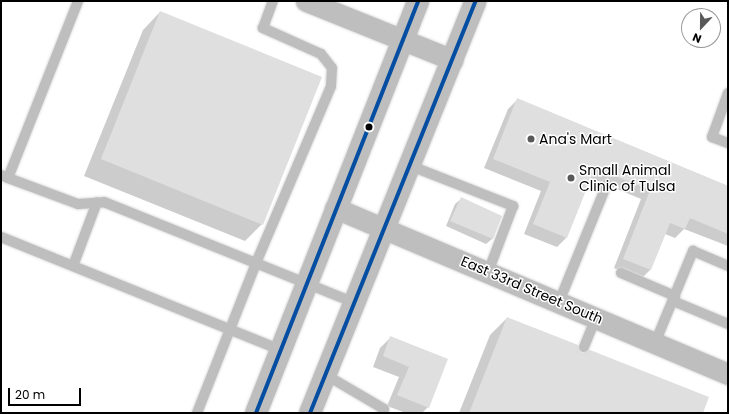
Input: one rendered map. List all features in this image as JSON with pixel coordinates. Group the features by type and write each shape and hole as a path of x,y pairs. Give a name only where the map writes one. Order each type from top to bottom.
{"main road":[{"path":"256,413 335,208 418,1"},
{"path":"310,413 386,229 476,1"}],"street":[{"path":"306,1 330,5 402,39 453,60"},
{"name":"East 33rd Street South","path":"335,208 728,374"}],"lane":[{"path":"78,1 4,177 78,204 104,202 355,303"},
{"path":"197,413 256,263 331,86 332,68 321,54 263,28 274,1"},
{"path":"728,93 712,137 728,143"},
{"path":"411,166 513,206 488,272"},
{"path":"559,302 607,184"},
{"path":"73,266 97,202"},
{"path":"1,237 280,350"},
{"path":"655,343 693,251 728,266"},
{"path":"621,273 728,324"},
{"path":"584,347 596,318"},
{"path":"326,374 387,412"}],"building":[{"path":"160,11 322,77 263,225 101,159"},
{"path":"517,98 728,186 728,234 690,218 685,229 670,223 651,270 623,259 650,190 595,168 567,238 533,224 550,182 493,159"},
{"path":"461,197 502,216 493,239 450,221"},
{"path":"507,317 578,345 582,353 590,350 709,397 703,413 469,413"},
{"path":"390,336 448,359 429,408 397,395 409,367 383,356"}],"transit line":[{"path":"256,413 418,1"},
{"path":"310,413 476,1"}],"place":[{"name":"Ana's Mart","path":"531,139"},
{"name":"Small Animal Clinic of Tulsa","path":"571,178"}]}
